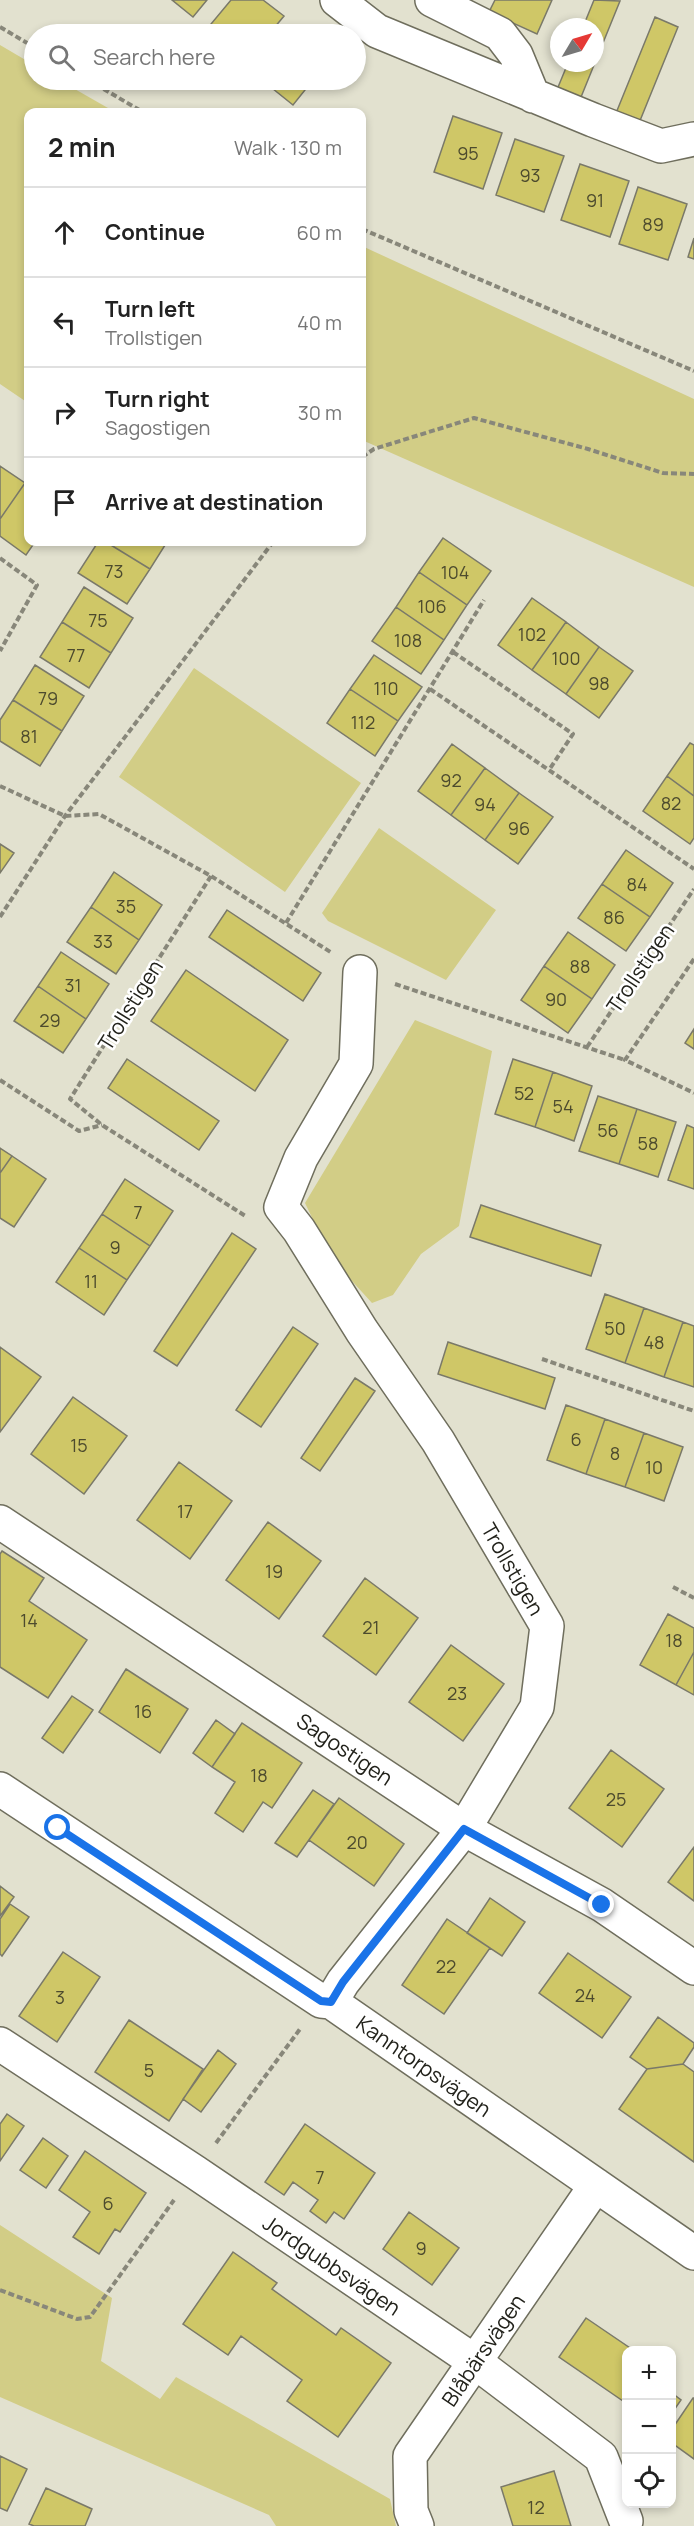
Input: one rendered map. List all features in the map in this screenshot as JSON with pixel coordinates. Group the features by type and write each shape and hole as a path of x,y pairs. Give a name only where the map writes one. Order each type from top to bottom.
{"street":[{"path":"337,0 377,31 533,96 596,112 662,147 694,139"},
{"path":"432,0 500,34 516,55 533,96"},
{"name":"Trollstigen","path":"331,2002 343,1982 464,1829 537,1707 547,1626 438,1441 362,1331 299,1230 281,1207 301,1158 356,1064 360,972"},
{"name":"Sagostigen","path":"0,1522 464,1829 602,1905 694,1968"},
{"name":"Kanntorpsvägen","path":"0,1789 321,2001 331,2002 694,2253"},
{"name":"Jordgubbsvägen","path":"0,2044 474,2361 601,2457 626,2521"},
{"name":"Blåbärsvägen","path":"417,2526 411,2511 410,2456 596,2185"}],"path":[{"path":"0,27 24,41"},
{"path":"105,90 136,108"},
{"path":"366,231 694,371"},
{"path":"366,454 374,448 474,418 588,449 663,473 694,474"},
{"path":"0,917 65,816 270,546"},
{"path":"0,558 37,585 0,651"},
{"path":"286,923 484,600"},
{"path":"453,652 573,734 549,771"},
{"path":"430,689 694,869"},
{"path":"0,786 65,816 99,814 211,876 360,972 625,1060 694,1093"},
{"name":"Trollstigen","path":"211,876 70,1100 102,1125 262,1226 299,1230"},
{"name":"Trollstigen","path":"587,1047 694,889"},
{"name":"Trollstigen","path":"625,1060 694,959"},
{"path":"0,1080 79,1131 102,1125"},
{"path":"542,1359 694,1411"},
{"path":"673,1587 694,1598"}],"shaded area":[{"path":"0,45 24,59 24,90 76,90 108,108 24,108 24,400 0,384"},
{"path":"366,248 694,399 694,587 366,442"},
{"path":"194,668 361,783 285,892 119,777"},
{"path":"379,828 496,910 446,980 328,921 322,913"},
{"path":"415,1020 492,1051 459,1226 421,1254 393,1295 372,1303 332,1259 305,1203"},
{"path":"0,2225 112,2298 101,2361 160,2399 176,2377 390,2499 396,2526 276,2526 269,2515 0,2397"}],"building":[{"path":"172,0 207,0 193,17"},
{"path":"231,0 263,0 284,16 277,24 211,24"},
{"path":"495,0 552,0 537,34 489,12"},
{"path":"594,0 620,1 604,41 604,18 587,18"},
{"path":"655,17 678,27 637,128 614,118"},
{"path":"564,72 591,72 579,102 556,92"},
{"path":"274,90 305,90 293,105"},
{"path":"453,116 502,133 483,189 434,172"},
{"path":"515,139 564,156 544,212 496,195"},
{"path":"580,164 629,181 610,237 561,220"},
{"path":"638,187 687,204 668,260 619,244"},
{"path":"694,238 694,259 688,257"},
{"path":"0,466 24,484 0,519"},
{"path":"24,484 24,546 32,546 26,555 0,536 0,519"},
{"path":"443,538 491,571 467,605 419,572"},
{"path":"95,546 113,546 150,569 127,604 78,573"},
{"path":"113,546 164,546 150,569"},
{"path":"419,572 467,605 444,640 396,607"},
{"path":"84,587 133,618 111,653 62,622"},
{"path":"532,598 566,622 532,670 498,645"},
{"path":"396,607 444,640 421,674 372,641"},
{"path":"62,622 111,653 89,688 40,657"},
{"path":"566,622 599,647 566,694 532,670"},
{"path":"599,647 633,671 599,718 566,694"},
{"path":"374,655 422,687 398,721 350,689"},
{"path":"35,665 84,696 62,731 13,700"},
{"path":"350,689 398,721 375,756 327,723"},
{"path":"13,700 62,731 40,766 0,741 0,720"},
{"path":"690,743 694,745 694,796 667,776"},
{"path":"452,744 485,768 451,815 418,791"},
{"path":"485,768 519,793 485,840 451,815"},
{"path":"667,776 694,796 694,838 690,844 643,811"},
{"path":"519,793 553,817 518,864 485,840"},
{"path":"0,844 14,853 0,873"},
{"path":"626,850 673,883 650,917 602,884"},
{"path":"114,872 162,905 139,940 91,907"},
{"path":"602,884 650,917 626,951 578,918"},
{"path":"91,907 139,940 116,974 67,942"},
{"path":"227,910 321,973 303,1001 209,937"},
{"path":"568,932 615,965 592,999 544,966"},
{"path":"61,952 109,984 86,1019 38,986"},
{"path":"544,966 592,999 568,1033 521,1000"},
{"path":"186,970 288,1040 255,1091 151,1021"},
{"path":"38,986 86,1019 63,1053 14,1021"},
{"path":"694,1029 694,1049 685,1043"},
{"path":"127,1059 219,1121 199,1150 108,1088"},
{"path":"513,1059 553,1072 535,1127 495,1114"},
{"path":"553,1072 592,1086 574,1141 535,1127"},
{"path":"598,1096 637,1109 619,1164 579,1151"},
{"path":"637,1109 676,1122 658,1177 619,1164"},
{"path":"687,1125 694,1128 694,1189 668,1180"},
{"path":"0,1148 12,1156 0,1173"},
{"path":"12,1156 46,1179 14,1227 0,1218 0,1173"},
{"path":"125,1179 173,1211 150,1246 102,1214"},
{"path":"481,1205 601,1245 591,1276 470,1237"},
{"path":"102,1214 150,1246 127,1280 79,1248"},
{"path":"232,1233 256,1249 177,1366 154,1351"},
{"path":"79,1248 127,1280 104,1315 56,1282"},
{"path":"605,1294 644,1308 625,1363 586,1349"},
{"path":"644,1308 683,1322 664,1377 625,1363"},
{"path":"683,1322 694,1326 694,1387 664,1377"},
{"path":"293,1327 318,1344 261,1427 236,1410"},
{"path":"448,1342 555,1378 545,1409 438,1374"},
{"path":"0,1347 41,1377 0,1432"},
{"path":"355,1378 375,1391 320,1471 301,1458"},
{"path":"73,1397 127,1436 84,1494 31,1454"},
{"path":"566,1405 605,1419 586,1474 547,1460"},
{"path":"605,1419 644,1433 625,1487 586,1474"},
{"path":"644,1433 683,1447 664,1501 625,1487"},
{"path":"179,1462 232,1501 190,1559 137,1520"},
{"path":"268,1522 321,1561 279,1619 226,1580"},
{"path":"2,1551 44,1578 29,1601 87,1640 48,1698 0,1667 0,1554"},
{"path":"365,1578 418,1618 376,1675 323,1636"},
{"path":"668,1614 694,1628 694,1652 676,1685 640,1665"},
{"path":"451,1645 504,1684 463,1741 409,1702"},
{"path":"694,1652 694,1695 676,1685"},
{"path":"126,1669 188,1709 160,1753 99,1712"},
{"path":"72,1696 93,1710 63,1753 42,1738"},
{"path":"216,1720 235,1734 212,1767 193,1753"},
{"path":"242,1723 302,1763 272,1808 263,1802 243,1832 215,1813 235,1782 212,1767"},
{"path":"611,1750 664,1789 622,1847 569,1808"},
{"path":"313,1790 334,1804 297,1857 275,1843"},
{"path":"339,1798 404,1844 374,1886 309,1840"},
{"path":"694,1847 694,1901 668,1882"},
{"path":"0,1886 14,1897 0,1916"},
{"path":"490,1898 525,1922 502,1956 467,1933"},
{"path":"10,1904 29,1917 2,1956 0,1954 0,1919"},
{"path":"447,1919 490,1948 444,2014 402,1985"},
{"path":"63,1952 100,1977 57,2042 19,2016"},
{"path":"568,1953 631,1997 602,2038 539,1993"},
{"path":"658,2017 694,2043 694,2047 683,2064 647,2069 630,2057"},
{"path":"129,2020 203,2069 169,2121 95,2072"},
{"path":"218,2050 236,2064 201,2112 183,2099"},
{"path":"683,2064 694,2072 694,2162 619,2109 647,2069"},
{"path":"7,2114 24,2126 0,2161 0,2124"},
{"path":"305,2124 375,2173 344,2219 334,2212 326,2223 310,2211 318,2200 293,2182 284,2195 265,2182"},
{"path":"43,2138 68,2156 46,2188 20,2170"},
{"path":"85,2151 146,2193 120,2232 115,2229 99,2254 73,2237 90,2212 59,2190"},
{"path":"409,2212 459,2248 432,2285 383,2249"},
{"path":"233,2252 277,2283 272,2289 336,2335 341,2328 391,2363 338,2437 287,2401 302,2380 241,2336 228,2355 183,2324"},
{"path":"586,2318 627,2346 622,2346 622,2400 559,2357"},
{"path":"676,2396 681,2400 676,2407"},
{"path":"694,2398 694,2459 676,2446 676,2423"},
{"path":"0,2456 27,2469 7,2511 0,2508"},
{"path":"554,2471 571,2526 513,2526 501,2487"},
{"path":"46,2488 92,2509 85,2526 34,2526 29,2524"}],"route":[{"path":"58,1828 321,2001 331,2002 343,1982 464,1829 602,1905"}]}
